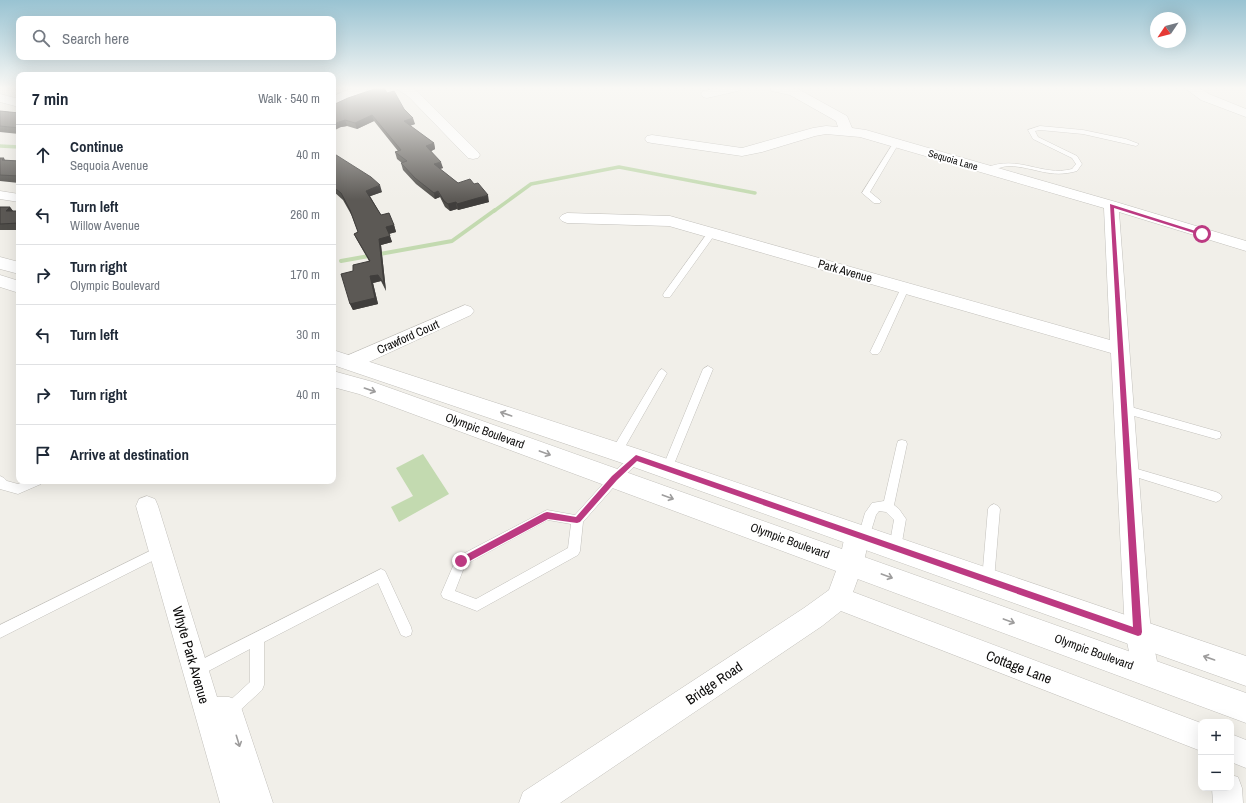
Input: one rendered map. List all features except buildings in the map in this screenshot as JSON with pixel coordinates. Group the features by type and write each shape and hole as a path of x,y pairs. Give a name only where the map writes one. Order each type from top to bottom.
{"main road":[{"path":"0,263 16,267"},
{"path":"0,281 16,286"},
{"name":"Olympic Boulevard","path":"342,359 667,469 1138,632 1246,671"},
{"name":"Olympic Boulevard","path":"336,380 365,388 851,563 1246,708"}],"street":[{"path":"444,125 473,155"},
{"path":"844,125 846,131"},
{"name":"Sequoia Lane","path":"652,139 742,152 758,149 813,132 826,130 860,133 1111,205 1246,246"},
{"path":"0,195 16,198"},
{"path":"1111,205 1138,632 1146,671"},
{"name":"Park Avenue","path":"567,218 670,221 1120,349"},
{"name":"Crawford Court","path":"342,359 466,311"},
{"name":"Whyte Park Avenue","path":"147,506 196,670 218,711 235,803"},
{"path":"838,598 860,536"},
{"name":"Cottage Lane","path":"838,598 1198,736"},
{"name":"Bridge Road","path":"534,803 812,617 838,598"},
{"path":"218,711 258,803"},
{"path":"1234,749 1246,754"},
{"path":"1227,791 1228,803"}],"lane":[{"path":"987,170 991,167 1006,165 1050,172 1068,172 1075,170 1079,164 1075,157 1035,138 1031,130 1037,128 1070,131 1136,144"},
{"path":"877,201 866,193 896,143"},
{"path":"667,295 712,233"},
{"path":"875,352 905,288"},
{"path":"667,469 708,369"},
{"path":"577,520 547,515 461,561 447,594 477,605 574,551 577,520 615,478 662,373"},
{"path":"1124,409 1216,435"},
{"path":"888,507 902,444"},
{"path":"1127,470 1216,497"},
{"path":"1,486 18,489 30,484"},
{"path":"860,536 876,506 884,505 894,510 900,520 895,548"},
{"path":"988,580 994,509"},
{"path":"0,632 160,552"},
{"path":"196,670 381,575 406,631"},
{"path":"218,711 257,685 257,638"}],"shaded area":[{"path":"423,454 449,494 399,522 391,507 413,496 396,468"}],"waterway":[{"path":"0,146 16,147"},
{"path":"494,211 531,184 619,167 755,193"},
{"path":"341,261 452,241 495,210"}],"route":[{"path":"461,561 547,515 577,520 615,478 636,458 1138,632 1111,205 1202,234"}]}
